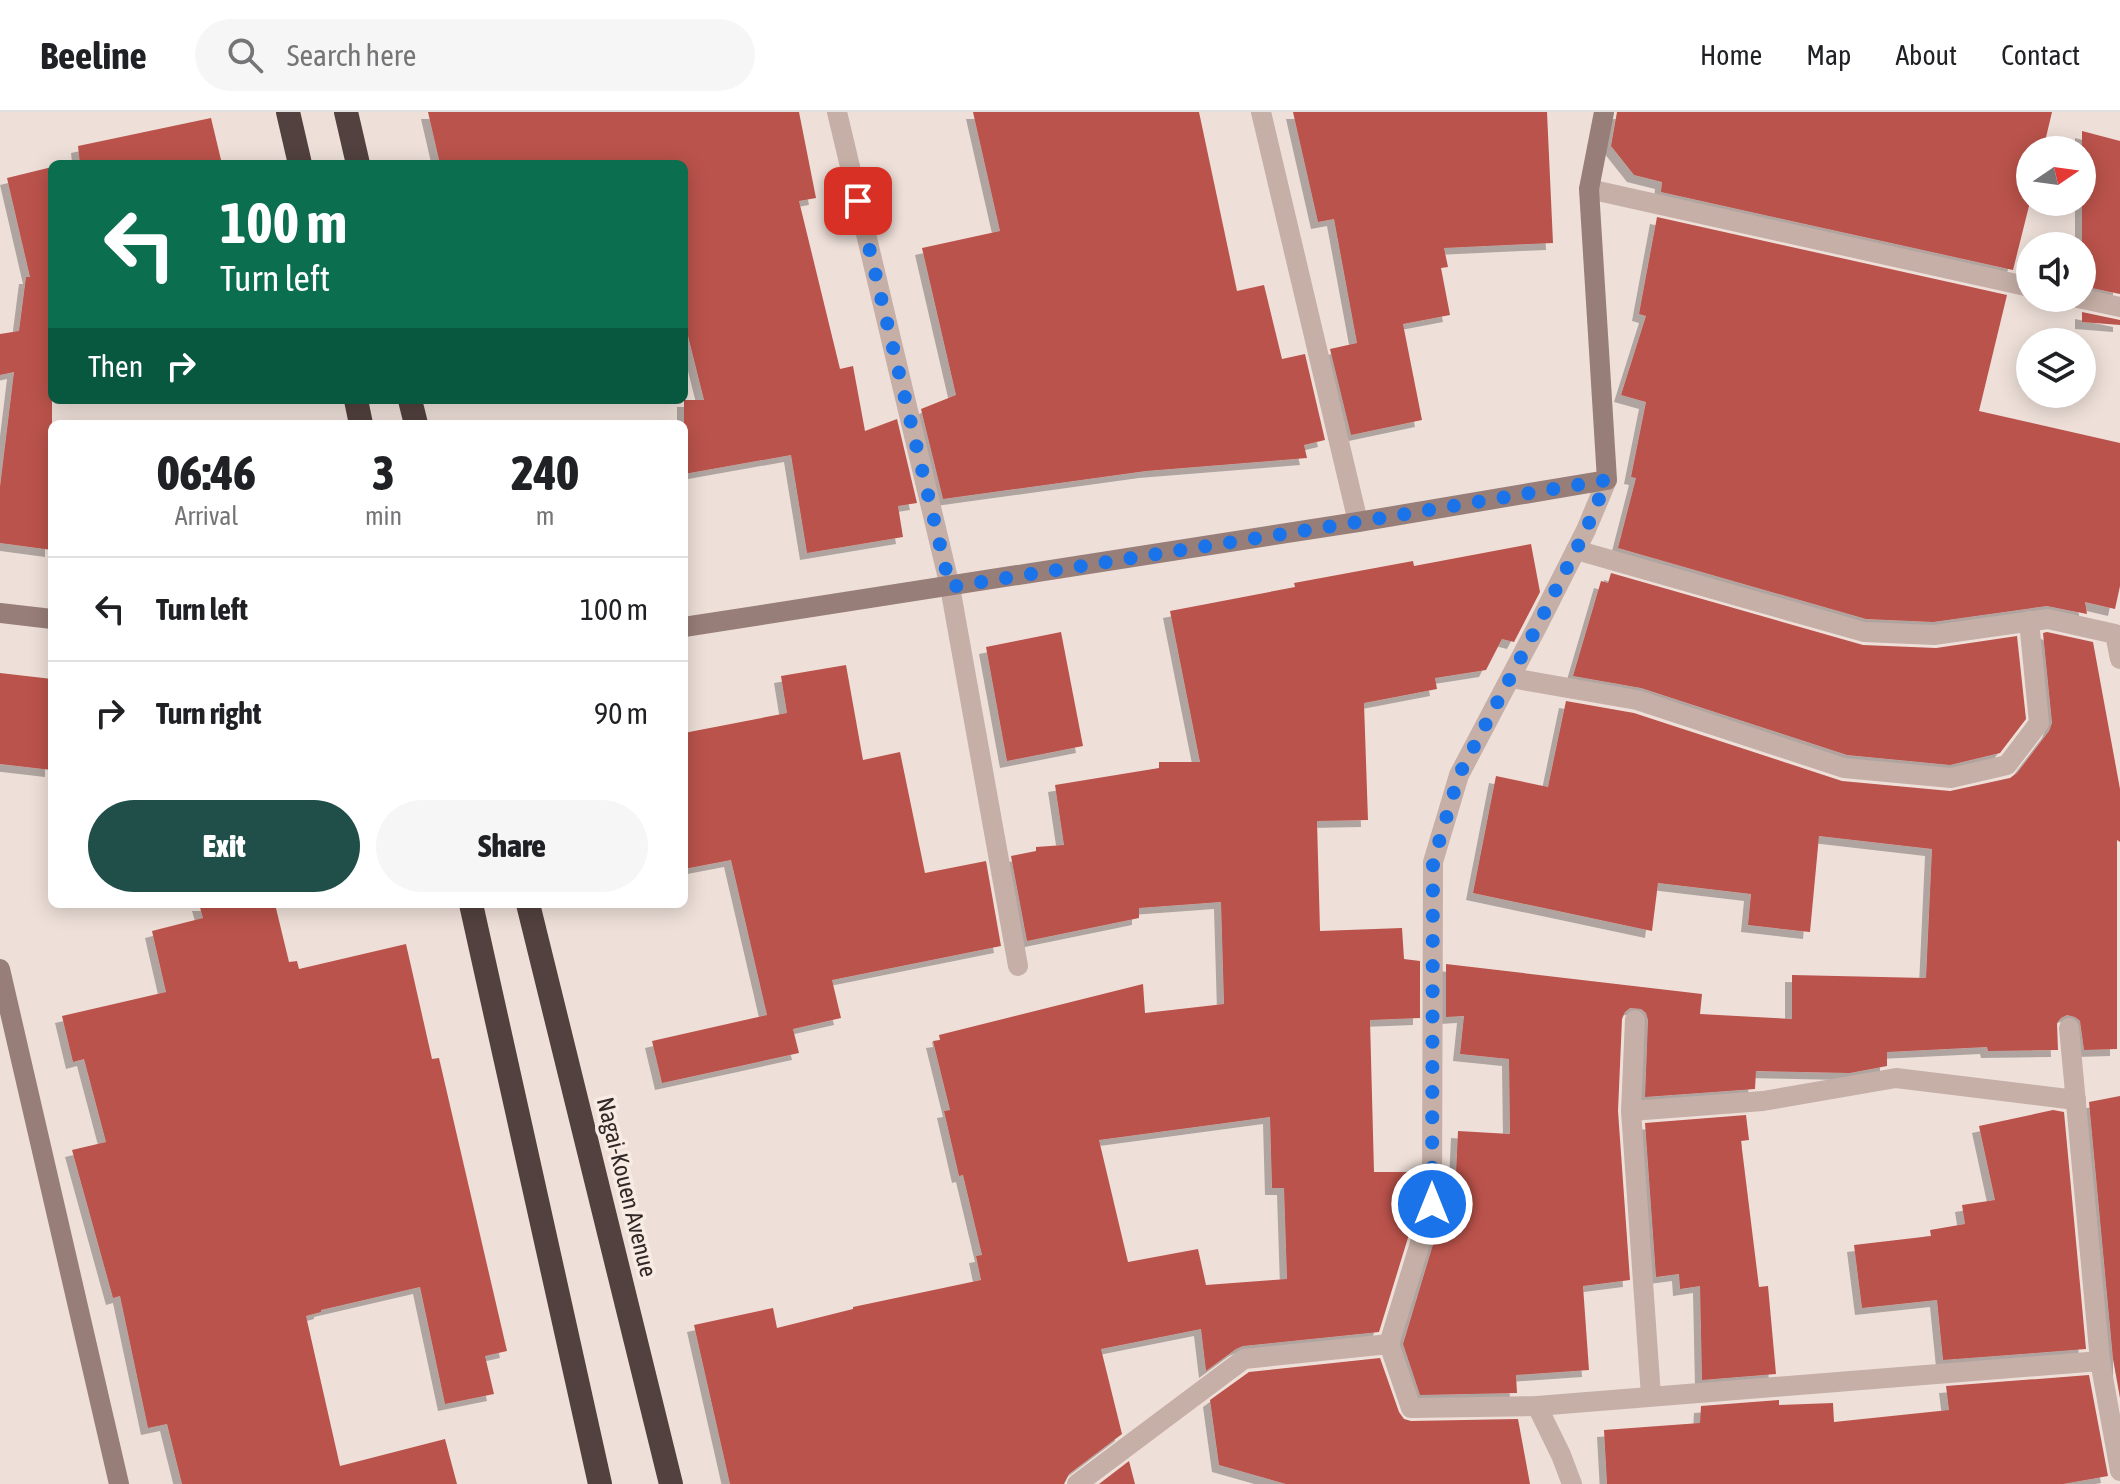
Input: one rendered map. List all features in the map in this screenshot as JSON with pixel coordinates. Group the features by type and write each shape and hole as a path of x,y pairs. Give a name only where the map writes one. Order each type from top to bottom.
{"highway":[{"path":"288,112 299,160"},
{"path":"346,112 357,160"},
{"path":"472,908 600,1484"},
{"name":"Nagai-Kouen Avenue","path":"529,908 671,1484"}],"street":[{"path":"837,112 950,587 1018,966"},
{"path":"1261,112 1358,522"},
{"path":"1604,112 1589,189 1607,480 1576,550 1459,775 1433,862 1432,1204 1389,1344 1411,1408 1537,1406 2100,1361"},
{"path":"1589,189 2016,284"},
{"path":"2096,302 2120,307"},
{"path":"688,626 1607,480"},
{"path":"1576,550 1864,632 1934,635 2048,619 2115,634 2120,659"},
{"path":"0,613 48,619"},
{"path":"1511,678 1637,700 1844,768 1951,778 2007,765 2039,723 2029,621"},
{"path":"0,969 119,1484"},
{"path":"1635,1020 1631,1111 1651,1396"},
{"path":"2069,1028 2100,1361 2120,1471"},
{"path":"1631,1111 1763,1101 1896,1078 2076,1100"},
{"path":"1077,1484 1244,1359 1389,1344"},
{"path":"1537,1406 1572,1484"}],"building":[{"path":"428,112 799,112 816,198 799,201 840,369 853,366 865,431 897,419 917,503 898,506 903,537 807,553 791,455 688,473 688,420 684,420 684,404 688,404 688,400 704,400 688,336 688,160 439,160"},
{"path":"973,112 1199,112 1237,291 1264,285 1282,359 1305,354 1325,440 1304,445 1307,458 1146,471 943,499 921,409 956,395 922,248 1000,231"},
{"path":"1293,112 1547,112 1553,243 1444,248 1448,267 1441,268 1450,315 1403,324 1422,420 1351,435 1330,349 1357,343 1334,219 1318,222"},
{"path":"1617,112 2052,112 2046,136 2016,136 2016,216 2026,216 2022,232 2016,232 2013,270 1661,192 1662,182 1634,175 1611,146"},
{"path":"211,118 221,160 80,160 78,146"},
{"path":"2082,131 2120,141 2120,294 2096,289 2096,232 2082,232 2082,216 2096,216 2096,136 2082,136"},
{"path":"48,168 48,404 52,404 52,420 48,420 48,549 0,543 0,487 14,372 0,375 0,334 19,331 26,277 30,277 7,178"},
{"path":"1657,217 2007,295 1979,411 2120,443 2120,586 2115,609 2085,602 2087,614 2047,606 1933,622 1866,619 1618,548 1636,478 1631,477 1646,402 1621,395 1646,316 1639,314"},
{"path":"2082,312 2120,320 2120,325 2082,322"},
{"path":"1531,544 1540,592 1514,642 1502,639 1486,670 1435,678 1437,689 1364,703 1368,820 1317,821 1320,931 1402,928 1404,959 1420,961 1420,1018 1370,1020 1374,1172 1419,1172 1419,1202 1379,1332 1243,1346 1206,1371 1201,1329 1101,1349 1122,1434 1069,1474 1064,1484 730,1484 694,1325 773,1308 777,1328 853,1307 981,1280 976,1256 982,1255 944,1111 950,1110 933,1041 940,1040 939,1035 1143,984 1145,1013 1224,1004 1221,902 1139,908 1139,918 1027,941 1011,856 1036,851 1036,847 1064,845 1055,785 1159,768 1159,762 1200,762 1170,611 1295,587 1294,583 1413,561 1414,566","holes":["1270,1117 1272,1188 1284,1188 1287,1279 1206,1285 1198,1249 1128,1262 1099,1140"]},
{"path":"1611,573 1863,645 1936,648 2017,636 2026,719 2000,753 1950,765 1847,755 1641,688 1573,676 1601,581 1608,583"},
{"path":"1061,632 1083,746 1007,761 986,647"},
{"path":"2043,633 2093,642 2120,789 2120,842 2117,840 2117,1049 2084,1050 2080,1021 2067,1015 2057,1023 2058,1050 1988,1051 1987,1047 1887,1052 1887,1066 1850,1073 1756,1071 1755,1089 1645,1097 1648,1020 1641,1009 1630,1008 1622,1019 1618,1111 1630,1280 1583,1286 1589,1370 1516,1375 1517,1393 1420,1395 1403,1344 1444,1208 1445,1173 1456,1174 1458,1131 1510,1134 1509,1059 1460,1054 1464,1016 1446,1017 1446,964 1702,994 1700,1014 1792,1019 1792,975 1926,978 1932,849 1819,836 1810,932 1748,925 1751,894 1658,883 1652,931 1473,893 1496,776 1548,787 1566,701 1634,713 1842,781 1950,791 2010,778 2017,773 2052,723"},
{"path":"846,665 863,760 900,752 925,873 986,861 1001,946 832,980 841,1018 793,1029 799,1053 662,1083 652,1041 767,1015 731,860 688,868 688,732 787,713 781,676"},
{"path":"0,673 48,679 48,770 0,764"},
{"path":"200,908 276,908 289,962 297,961 299,969 406,944 432,1059 439,1058 507,1351 485,1356 494,1394 445,1404 420,1287 306,1316 340,1466 445,1439 457,1484 182,1484 167,1424 148,1428 120,1296 113,1298 72,1150 106,1142 84,1059 73,1062 62,1016 166,992 152,931 203,918"},
{"path":"2120,1096 2120,1398 2113,1359 2089,1102"},
{"path":"2053,1110 2064,1112 2086,1349 1943,1360 1937,1300 1862,1308 1854,1245 1931,1236 1930,1230 1965,1224 1962,1205 1995,1200 1979,1126"},
{"path":"1746,1115 1749,1140 1741,1141 1759,1287 1768,1286 1776,1374 1702,1380 1700,1286 1680,1289 1679,1274 1656,1277 1645,1123"},
{"path":"1380,1358 1404,1419 1518,1419 1530,1484 1286,1484 1219,1465 1210,1400 1249,1372"},
{"path":"2089,1375 2108,1476 2063,1484 1607,1484 1604,1430 1700,1423 1701,1406 1779,1400 1779,1405 1833,1403 1834,1422 1949,1410 1946,1386"},
{"path":"1129,1461 1135,1484 1099,1484"}],"route":[{"path":"858,201 950,587 1607,480 1586,530 1459,775 1433,862 1432,1204"}]}
